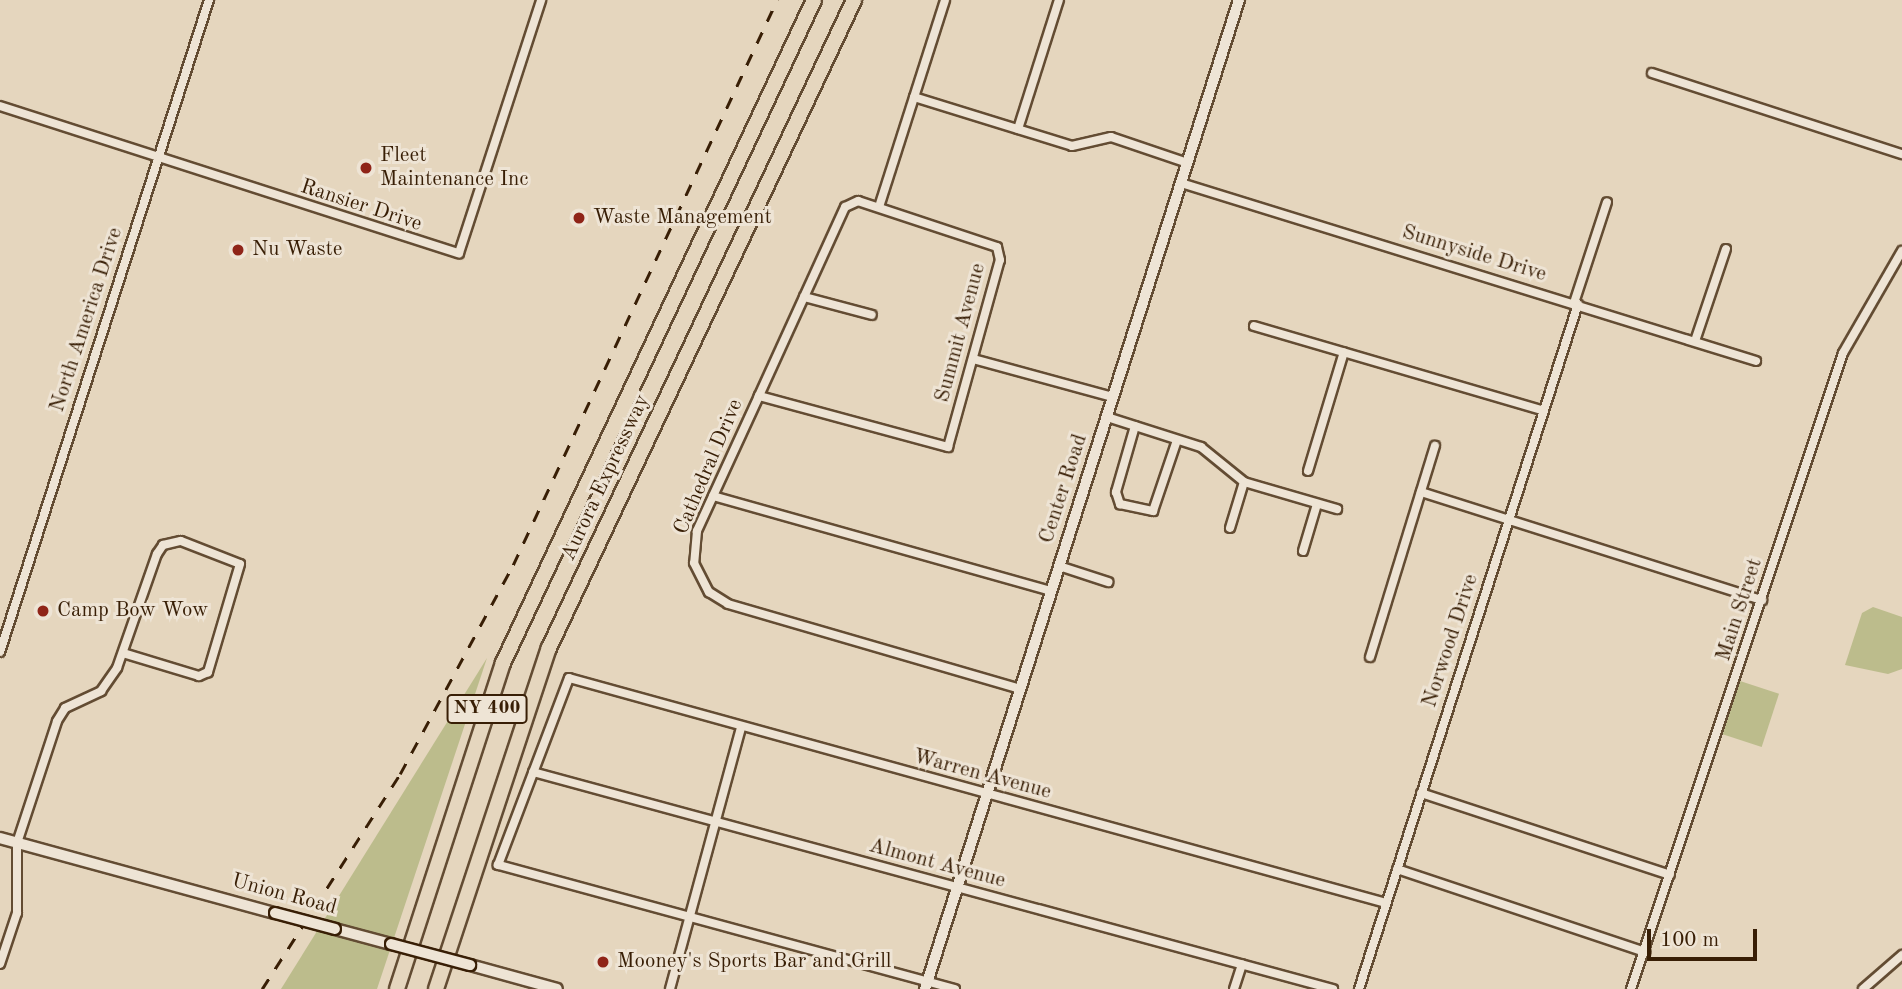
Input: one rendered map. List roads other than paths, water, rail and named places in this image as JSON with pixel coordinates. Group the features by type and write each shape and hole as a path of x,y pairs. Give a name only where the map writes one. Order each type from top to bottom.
{"highway":[{"name":"Aurora Expressway","path":"397,989 503,663 814,0"},
{"name":"Aurora Expressway","path":"436,989 549,648 853,0"}],"main road":[{"name":"Center Road","path":"926,985 1239,0"},
{"name":"Union Road","path":"0,838 557,989"}],"street":[{"name":"North America Drive","path":"0,652 209,0"},
{"name":"Ransier Drive","path":"0,106 459,253 541,0"},
{"path":"879,207 945,0"},
{"path":"1018,129 1059,0"},
{"path":"1652,73 1902,154"},
{"path":"914,97 1072,146 1111,137 1188,163"},
{"name":"Sunnyside Drive","path":"1181,183 1576,303 1756,361"},
{"name":"Cathedral Drive","path":"879,207 858,201 845,207 713,496 694,550 698,574 717,598 1021,689"},
{"name":"Norwood Drive","path":"1359,989 1544,411 1607,202"},
{"name":"Summit Avenue","path":"758,396 948,447 999,251 879,207"},
{"path":"1695,341 1726,249"},
{"name":"Main Street","path":"1631,989 1843,353 1902,251"},
{"path":"804,297 872,315"},
{"path":"1254,326 1544,411"},
{"path":"1307,471 1344,352"},
{"path":"973,359 1113,397"},
{"path":"1107,417 1212,453 1244,482 1337,509"},
{"path":"1135,426 1116,492 1120,504 1153,511 1177,440"},
{"path":"1370,657 1435,446"},
{"path":"1230,528 1244,482"},
{"path":"1421,492 1762,600"},
{"path":"713,496 1052,591"},
{"path":"1303,551 1317,504"},
{"path":"0,964 18,913 17,843 57,720 65,708 100,691 122,653 163,545 181,541 240,564 208,672 199,676 122,653"},
{"path":"1059,566 1108,582"},
{"name":"Warren Avenue","path":"533,772 569,678 987,796 1387,902"},
{"path":"670,989 741,727"},
{"path":"533,772 498,865 691,916 926,985 956,989"},
{"name":"Almont Avenue","path":"533,772 1333,989"},
{"path":"1421,793 1670,875"},
{"path":"1397,869 1645,951"},
{"path":"1863,989 1902,955"},
{"path":"1234,989 1242,964"}],"railway":[{"path":"262,989 400,774 513,565 777,0"}],"place":[{"name":"Fleet Maintenance Inc","path":"366,168"},
{"name":"Waste Management","path":"579,218"},
{"name":"Nu Waste","path":"238,250"},
{"name":"Camp Bow Wow","path":"43,611"},
{"name":"Mooney's Sports Bar and Grill","path":"603,962"}]}
